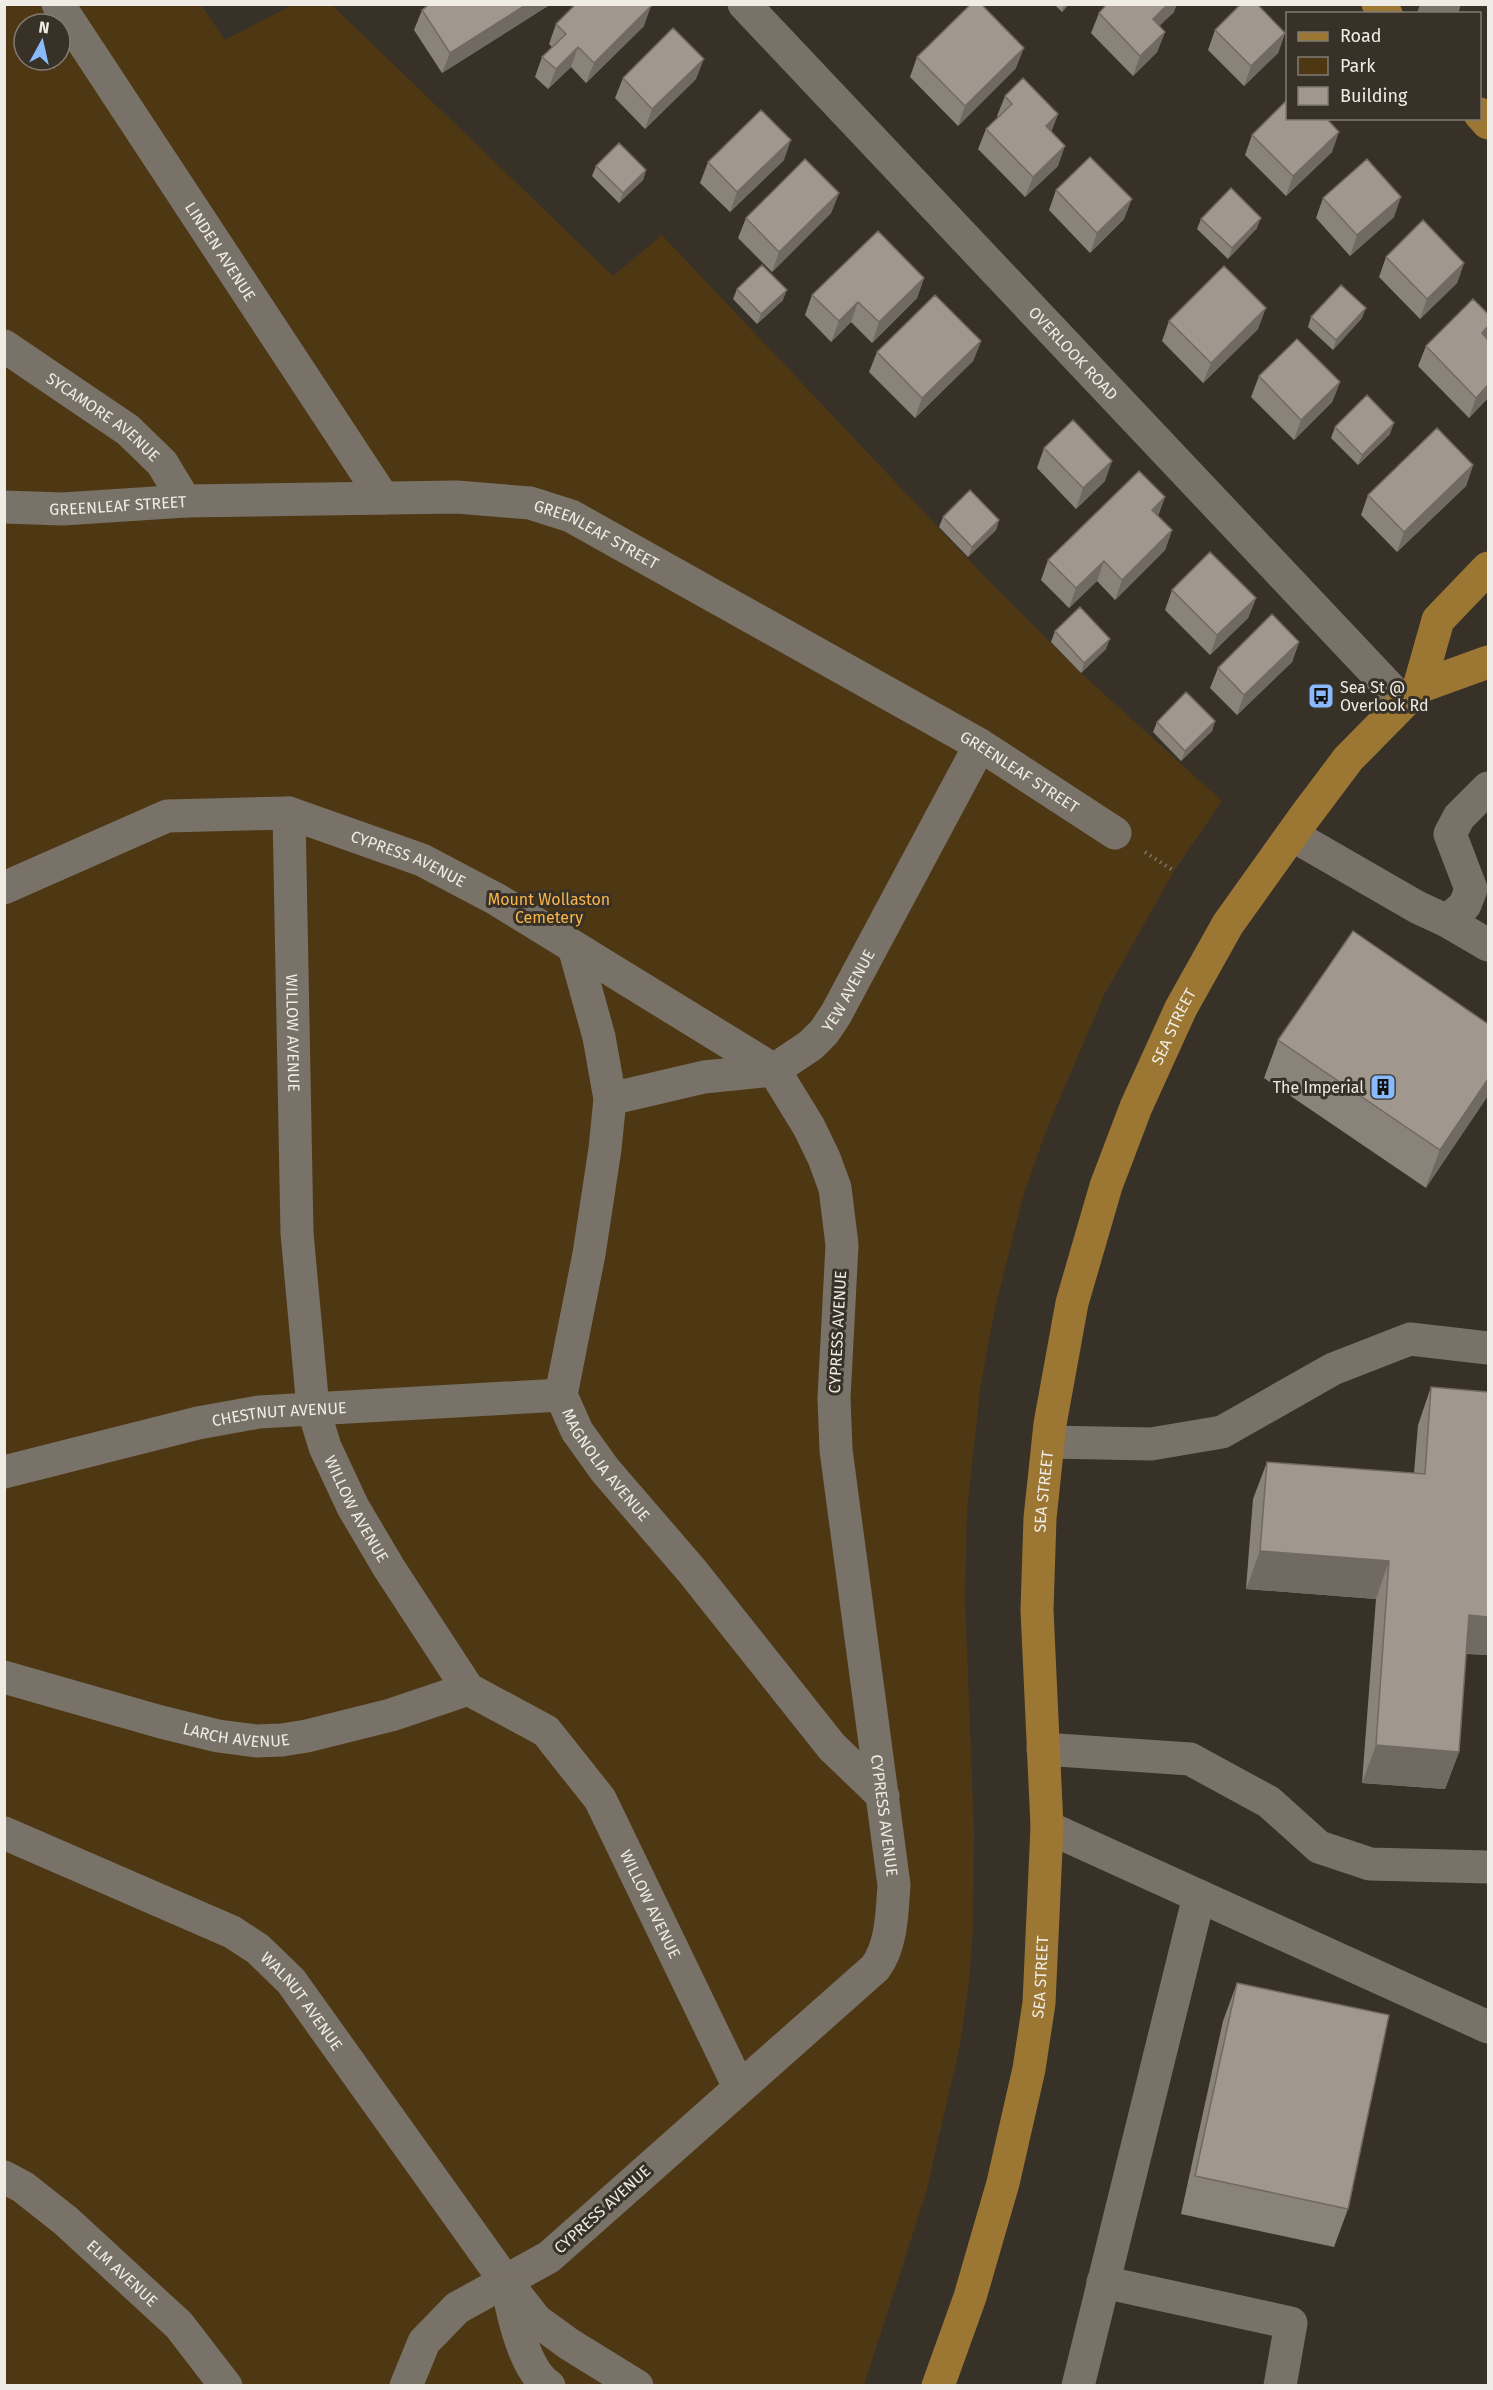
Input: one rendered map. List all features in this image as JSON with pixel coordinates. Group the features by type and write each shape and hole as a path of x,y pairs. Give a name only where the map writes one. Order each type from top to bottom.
{"main road":[{"name":"SEA STREET","path":"1411,694 1438,620 1488,567"},
{"name":"SEA STREET","path":"938,2385 970,2297 1003,2183 1029,2069 1041,1983 1047,1827 1037,1610 1040,1518 1048,1442 1072,1303 1106,1186 1136,1107 1181,1008 1228,924 1292,835 1348,759 1411,694 1488,662"}],"street":[{"name":"LINDEN AVENUE","path":"58,4 383,498"},
{"name":"OVERLOOK ROAD","path":"744,4 1411,694"},
{"name":"SYCAMORE AVENUE","path":"4,346 128,430 162,463 185,501"},
{"name":"GREENLEAF STREET","path":"4,507 63,509 185,501 457,497 530,503 571,516 980,745 1114,833"},
{"name":"YEW AVENUE","path":"610,1098 704,1077 774,1070 811,1045 824,1032 836,1014 980,745"},
{"path":"1447,921 1465,905 1471,889 1450,834 1459,817 1488,788"},
{"name":"CYPRESS AVENUE","path":"4,888 167,816 289,813 422,860 496,898 774,1070 809,1127 835,1188 842,1245 834,1398 836,1450 894,1885 892,1917 881,1960 875,1968 549,2257 458,2308 424,2342 406,2385"},
{"name":"WILLOW AVENUE","path":"289,813 297,1233 313,1408 325,1448 353,1507 389,1568 468,1689 546,1731 600,1799 739,2087"},
{"path":"1292,835 1488,945"},
{"name":"MAGNOLIA AVENUE","path":"574,947 599,1037 610,1098 605,1149 589,1254 561,1395 577,1431 605,1470 692,1571 832,1747 883,1796"},
{"path":"1048,1442 1151,1444 1222,1432 1333,1369 1410,1339 1488,1348"},
{"name":"CHESTNUT AVENUE","path":"4,1472 198,1423 259,1412 561,1395"},
{"name":"LARCH AVENUE","path":"4,1677 161,1722 218,1736 256,1742 282,1740 391,1715 468,1689"},
{"path":"1043,1749 1190,1759 1269,1802 1319,1848 1370,1864 1488,1868"},
{"path":"1047,1827 1488,2027"},
{"name":"WALNUT AVENUE","path":"4,1833 232,1932 258,1949 291,1981 506,2282 536,2320 569,2344 637,2385"},
{"path":"1078,2385 1199,1896"},
{"name":"ELM AVENUE","path":"4,2177 23,2187 66,2221 179,2325 226,2385"},
{"name":"WALNUT AVENUE","path":"506,2282 517,2334 541,2381 549,2385"},
{"path":"1103,2282 1291,2323 1280,2385"}],"green space":[{"name":"Mount Wollaston Cemetery","path":"5,5 201,5 225,40 292,5 332,5 613,276 662,235 987,579 1081,673 1222,801 1174,871 1104,995 1046,1131 1023,1197 995,1308 980,1390 967,1511 965,1598 974,1831 973,1929 969,1982 960,2045 926,2193 864,2385 5,2386"}],"building":[{"path":"430,4 527,4 450,53 422,10"},
{"path":"576,4 650,4 651,6 594,63 578,47 556,69 542,57 566,34 556,24"},
{"path":"971,4 981,4 1024,48 965,106 917,57"},
{"path":"1107,4 1168,4 1153,19 1165,32 1140,56 1099,13"},
{"path":"1241,4 1257,4 1285,33 1251,66 1215,30"},
{"path":"673,28 704,59 652,109 623,78"},
{"path":"1023,78 1058,114 1046,126 1065,146 1033,177 986,129 1012,104 1005,96"},
{"path":"1286,101 1286,120 1328,120 1339,132 1293,176 1252,135"},
{"path":"761,110 791,140 737,192 708,162"},
{"path":"619,143 646,170 623,193 596,166"},
{"path":"1090,157 1132,199 1097,233 1056,190"},
{"path":"805,159 839,193 779,252 746,218"},
{"path":"1367,159 1401,197 1357,235 1323,198"},
{"path":"1231,188 1261,218 1232,248 1201,219"},
{"path":"1423,220 1464,263 1427,299 1386,257"},
{"path":"878,231 924,278 879,322 858,302 839,321 812,295"},
{"path":"762,265 787,290 761,314 737,289"},
{"path":"1224,266 1266,308 1211,363 1169,321"},
{"path":"1341,285 1366,308 1336,340 1311,317"},
{"path":"935,295 981,341 922,398 877,352"},
{"path":"1473,299 1488,314 1488,326 1482,333 1488,340 1488,385 1476,398 1426,346"},
{"path":"1297,339 1340,382 1301,420 1259,376"},
{"path":"1367,395 1394,423 1362,455 1335,427"},
{"path":"1073,420 1112,461 1083,488 1044,448"},
{"path":"1437,428 1473,465 1404,532 1368,495"},
{"path":"1139,471 1165,497 1152,510 1172,530 1122,580 1104,561 1076,588 1048,560"},
{"path":"970,490 999,520 972,547 943,517"},
{"path":"1210,552 1256,598 1217,635 1172,590"},
{"path":"1080,607 1110,639 1084,663 1055,631"},
{"path":"1272,614 1299,642 1244,695 1218,668"},
{"path":"1186,692 1215,721 1185,751 1157,722"},
{"name":"The Imperial","path":"1353,931 1488,1024 1488,1079 1440,1150 1278,1040"},
{"path":"1431,1387 1488,1392 1488,1617 1469,1615 1459,1752 1376,1745 1389,1561 1260,1551 1267,1462 1425,1474"},
{"path":"1237,1983 1389,2015 1348,2209 1195,2176"}],"place":[{"name":"Sea St @ Overlook Rd","path":"1321,696"},
{"name":"The Imperial","path":"1383,1087"}]}
